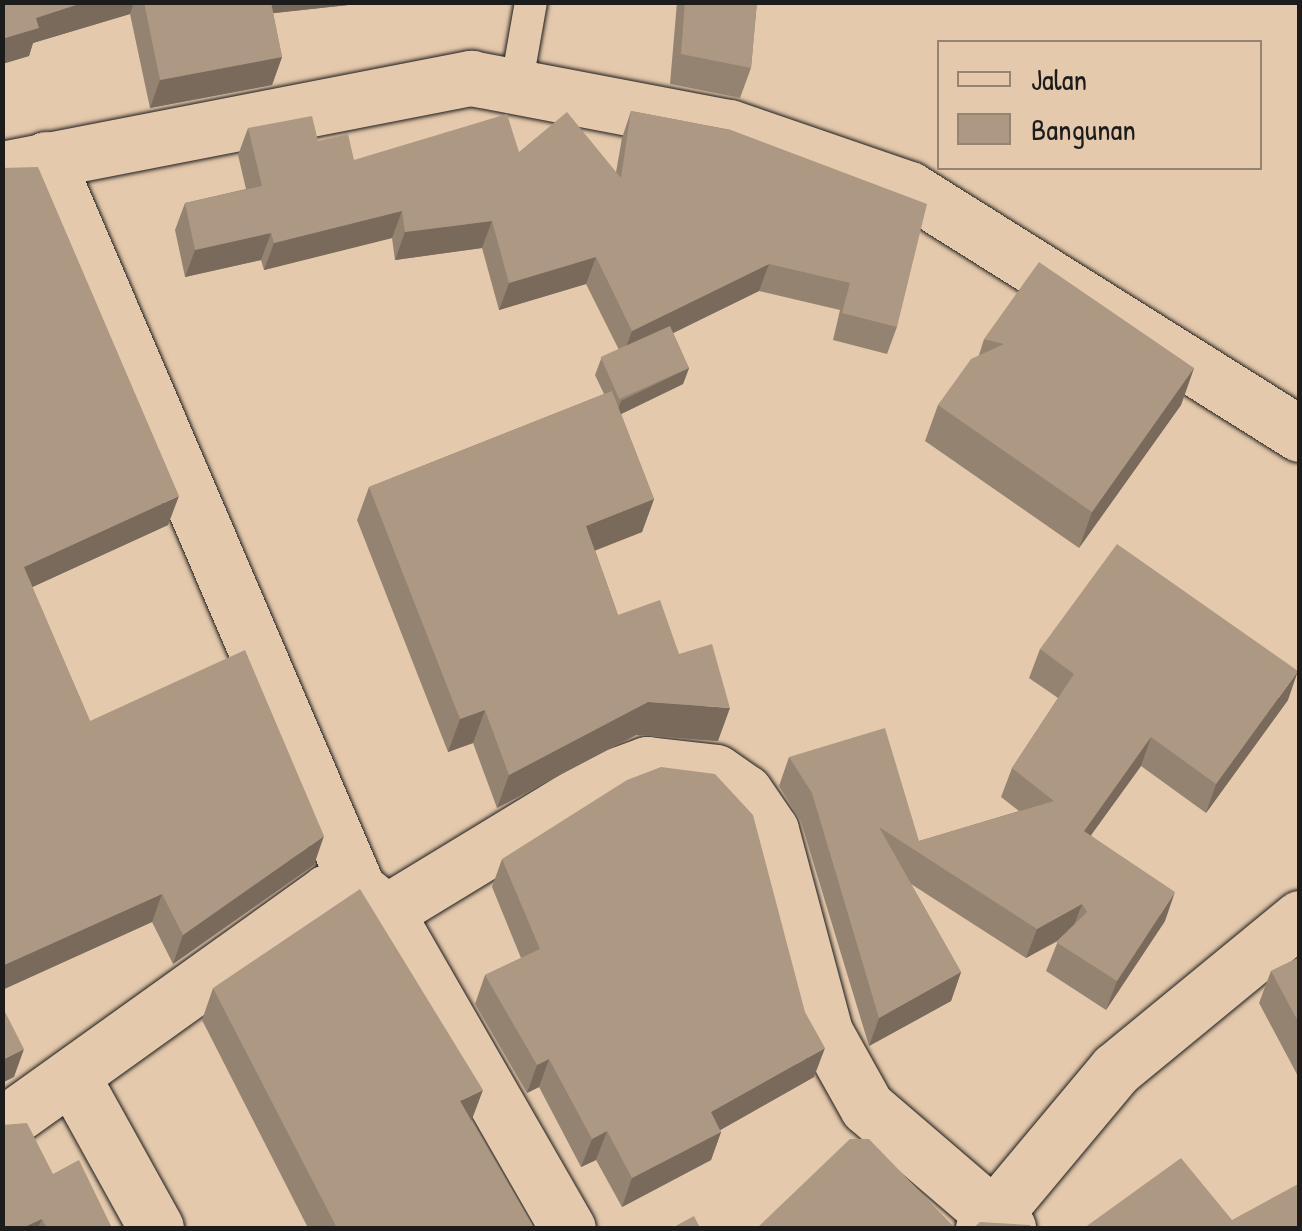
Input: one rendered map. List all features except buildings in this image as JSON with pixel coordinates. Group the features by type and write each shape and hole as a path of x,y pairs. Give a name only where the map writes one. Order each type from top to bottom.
{"street":[{"path":"568,1228 372,901 24,164 471,78 730,126 909,189 1300,434"},
{"path":"2,1126 327,892 372,901 603,780 647,764 716,772 746,792 770,830 825,1032 866,1107 996,1224 1116,1069 1300,918"},
{"path":"73,1078 156,1228"}],"lane":[{"path":"516,87 531,2"}]}
